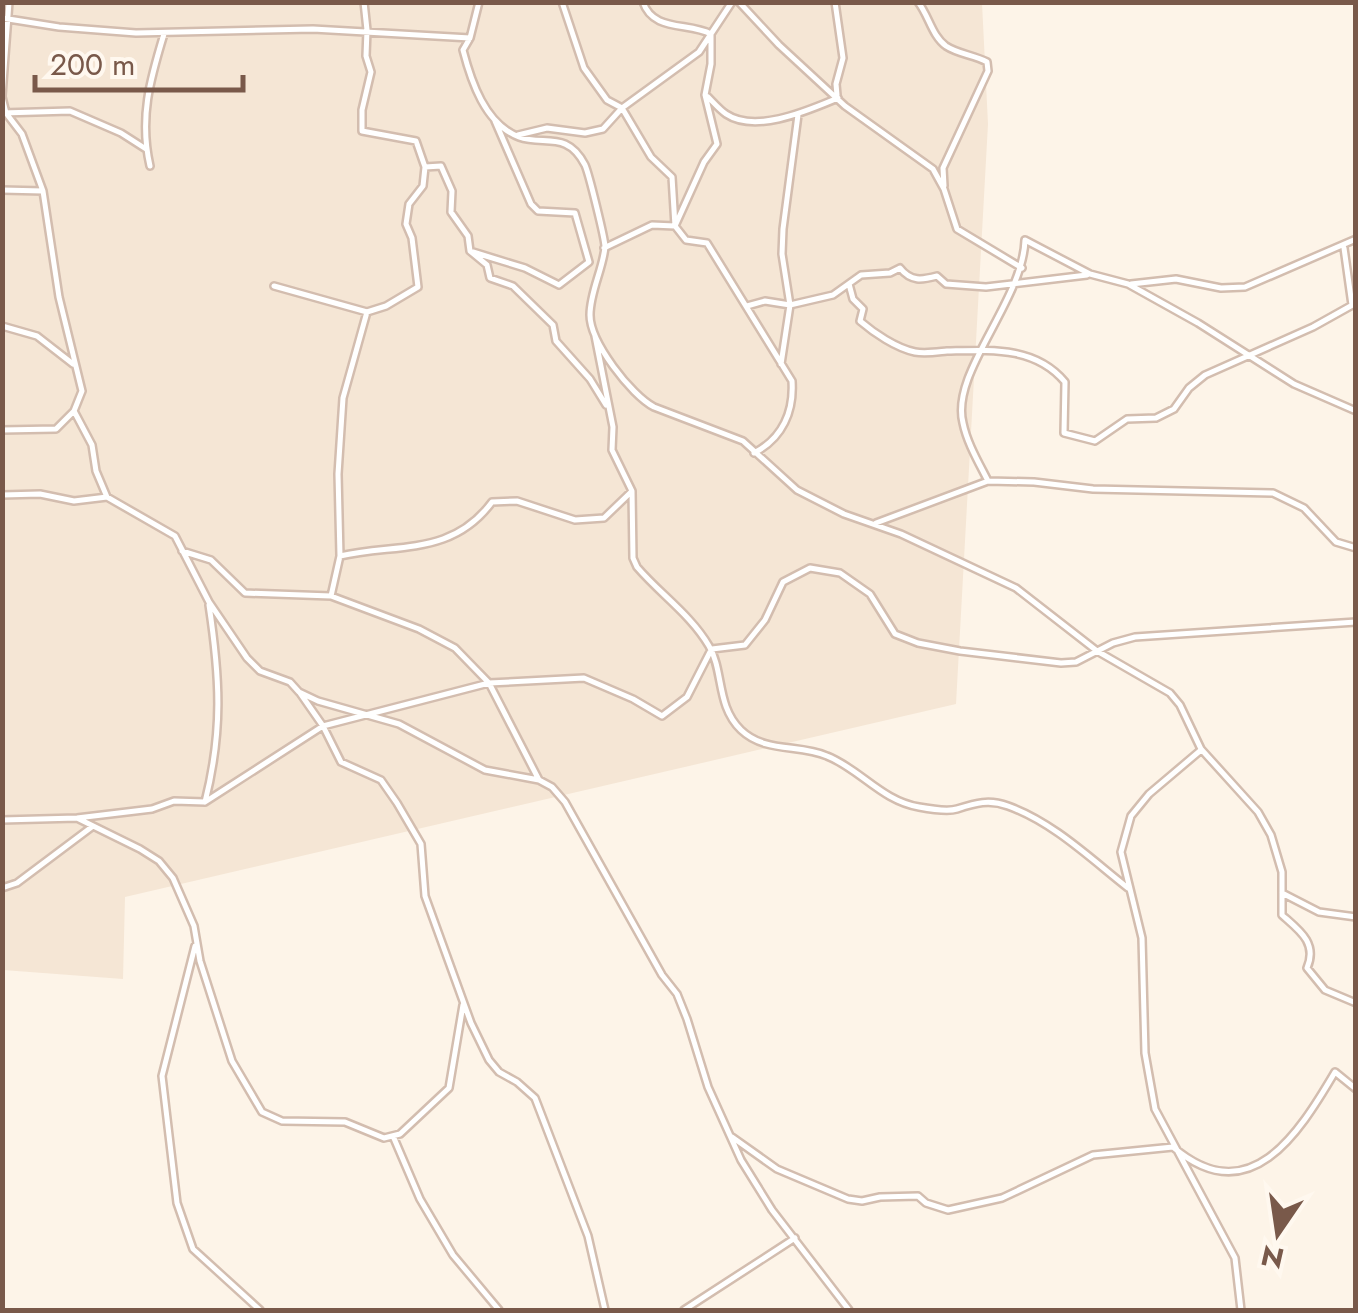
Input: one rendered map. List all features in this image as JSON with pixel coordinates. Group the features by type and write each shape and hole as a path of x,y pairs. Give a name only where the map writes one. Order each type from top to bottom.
{"street":[{"path":"2,430 56,429 74,412 82,391 59,298 43,191 22,134 4,113 5,18 9,2"},
{"path":"274,286 367,312 386,306 418,286 412,238 406,224 409,204 423,186 425,167 416,141 362,131 362,110 371,72 366,56 364,2"},
{"path":"470,251 526,268 560,286 589,262 575,214 538,211 532,204 493,117 479,98 463,50 479,2"},
{"path":"562,2 584,68 607,100 622,108 650,157 672,176 675,226 686,240 708,243 792,380 793,404 774,438 754,453"},
{"path":"643,2 646,12 662,24 697,27 711,34"},
{"path":"516,136 547,128 595,132 603,129 622,108 699,52 736,2 838,98 933,169 957,229 1022,268"},
{"path":"835,2 843,58 836,84 838,98"},
{"path":"918,2 944,45 987,62 988,71 943,168 944,189"},
{"path":"5,18 59,27 164,34 314,28 470,38"},
{"path":"150,166 145,100 164,34"},
{"path":"675,226 704,162 717,144 705,95 711,34"},
{"path":"705,95 728,116 746,122 798,115 838,98"},
{"path":"4,113 70,111 146,148"},
{"path":"781,364 790,305 782,254 798,115"},
{"path":"493,117 516,136 532,140 554,138 572,150 584,165 604,248 590,315 613,427 612,450 632,491 633,558 712,649 720,694 738,728 758,743 824,754 872,787 914,806 954,810 980,801 1008,806 1048,826 1128,888"},
{"path":"425,167 440,166 452,192 451,212 468,236 470,251 487,265 490,278 513,286 554,325 556,341 608,408"},
{"path":"2,190 43,191"},
{"path":"604,248 652,224 675,226"},
{"path":"1128,284 1176,279 1221,288 1245,288 1356,239"},
{"path":"988,481 962,422 961,400 966,380 1016,284 1025,240 1090,274 1128,284 1294,384 1356,411"},
{"path":"849,284 853,299 863,309 860,320 900,346 918,352 1021,354 1053,367 1065,382 1064,432 1095,441 1127,419 1156,418 1174,409 1189,388 1206,375 1314,327 1354,304 1344,247"},
{"path":"747,306 765,301 790,305 832,296 861,275 890,273 900,268 906,276 919,280 938,276 946,284 986,287 1090,274"},
{"path":"331,596 340,556 338,474 343,398 367,312"},
{"path":"2,326 37,336 76,366"},
{"path":"594,330 626,385 640,400 743,441 796,490 1016,588 1098,651 1170,693 1201,749 1258,812 1271,835 1282,872 1282,915 1307,938 1312,957 1306,968 1325,990 1356,1002"},
{"path":"74,412 92,445 96,472 107,497 175,536 208,602 247,658 260,670 290,682 324,726 341,762 381,780 420,844 425,896 464,1002 490,1060 499,1072 535,1098 588,1236 605,1310"},
{"path":"875,523 988,481 1092,489 1273,493 1304,508 1336,542 1356,548"},
{"path":"340,556 441,541 475,524 492,502 516,502 575,520 604,518 632,491"},
{"path":"2,495 40,494 74,502 107,497"},
{"path":"181,551 211,560 245,593 331,596 419,629 455,648 489,683 538,780"},
{"path":"712,649 745,645 765,620 782,582 810,568 840,573 870,594 895,634 918,643 1061,663 1076,662 1135,638 1356,622"},
{"path":"205,802 219,712 220,674 208,602"},
{"path":"4,818 77,818 152,809 174,801 205,802 324,726 489,683 584,678 662,716 686,697 712,649"},
{"path":"299,692 399,724 485,770 538,780 565,802 662,975 677,994 708,1087 741,1160 772,1210 848,1310"},
{"path":"1201,749 1149,794 1131,816 1121,852 1142,938 1145,1053 1155,1108 1235,1258 1241,1310"},
{"path":"77,818 159,861 173,878 194,926 232,1061 262,1112 282,1121 345,1122 384,1138 400,1134 449,1088 464,1002"},
{"path":"2,888 17,883 92,826"},
{"path":"1282,892 1319,912 1356,917"},
{"path":"196,941 162,1076 177,1203 193,1249 260,1310"},
{"path":"730,1135 777,1169 848,1199 918,1196 948,1210 1002,1198 1094,1155 1173,1147 1194,1165 1233,1175 1256,1167 1272,1155 1315,1106 1335,1072 1356,1089"},
{"path":"392,1136 420,1199 452,1255 499,1310"},
{"path":"684,1310 796,1238"}],"shaded area":[{"path":"2,3 982,3 988,124 956,704 125,897 123,979 3,970"}]}
